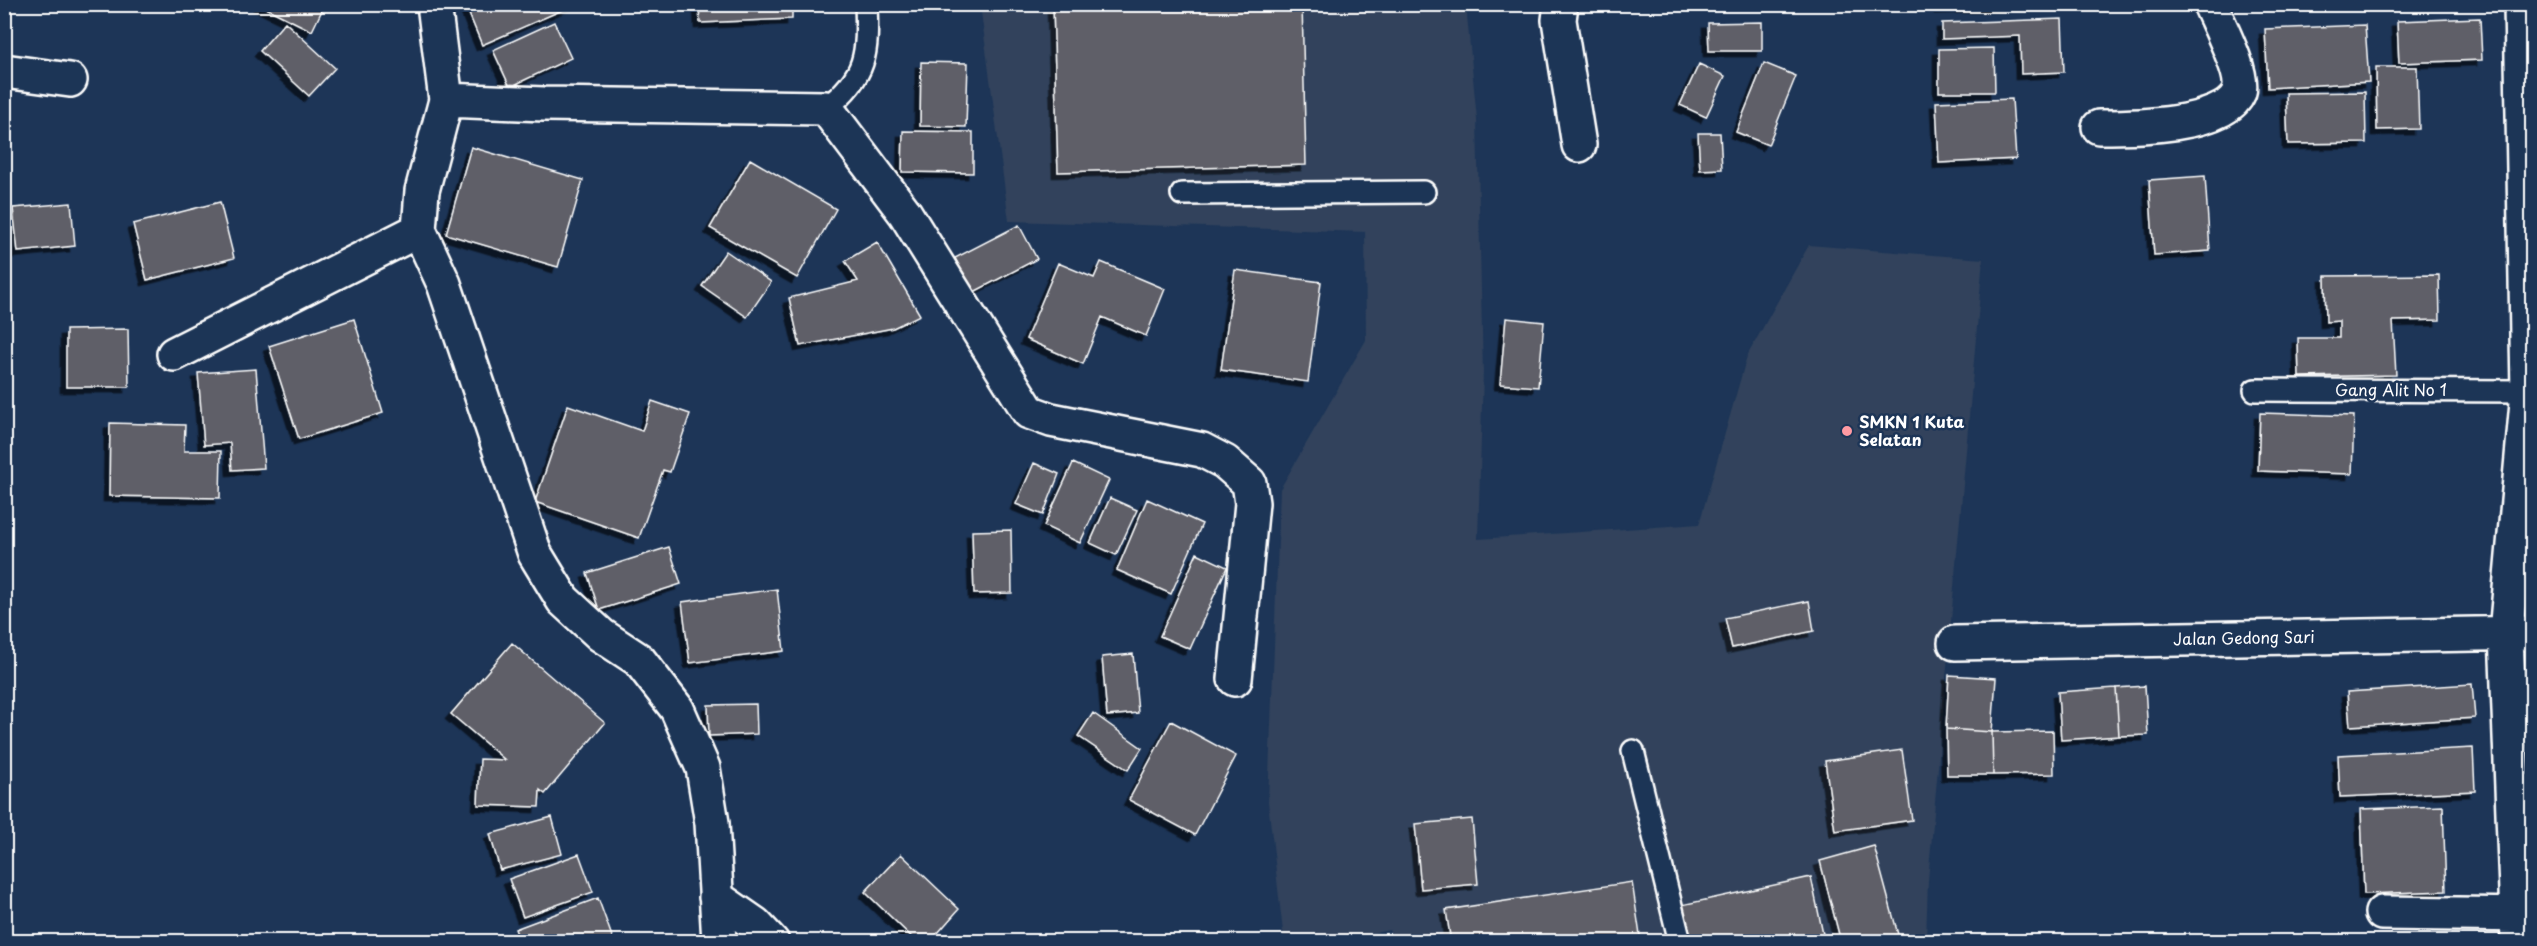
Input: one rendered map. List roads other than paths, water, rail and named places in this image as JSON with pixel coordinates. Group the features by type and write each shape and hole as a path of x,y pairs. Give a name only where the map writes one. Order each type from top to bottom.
{"street":[{"path":"434,4 446,100 422,191 419,230 444,284 535,554 563,600 601,635 639,660 677,709 702,768 712,823 719,942"},
{"path":"1561,4 1559,20 1579,145"},
{"path":"2099,127 2158,126 2180,123 2214,113 2233,100 2239,91 2239,75 2210,4"},
{"path":"2382,913 2523,924 2519,633 2528,391 2528,132 2521,4"},
{"path":"4,71 70,80"},
{"path":"446,100 544,104 826,108 905,213 1029,412 1051,420 1202,450 1226,462 1249,483 1251,503 1235,679"},
{"path":"174,354 419,230"},
{"name":"Jalan Gedong Sari","path":"1955,643 2519,633"},
{"path":"716,897 755,924 772,942"}],"lane":[{"path":"826,108 853,85 863,60 868,37 866,4"},
{"path":"1182,194 1424,192"},
{"name":"Gang Alit No 1","path":"2255,390 2528,391"},
{"path":"1633,751 1680,942"}],"place":[{"name":"SMKN 1 Kuta Selatan","path":"1847,431"}]}
